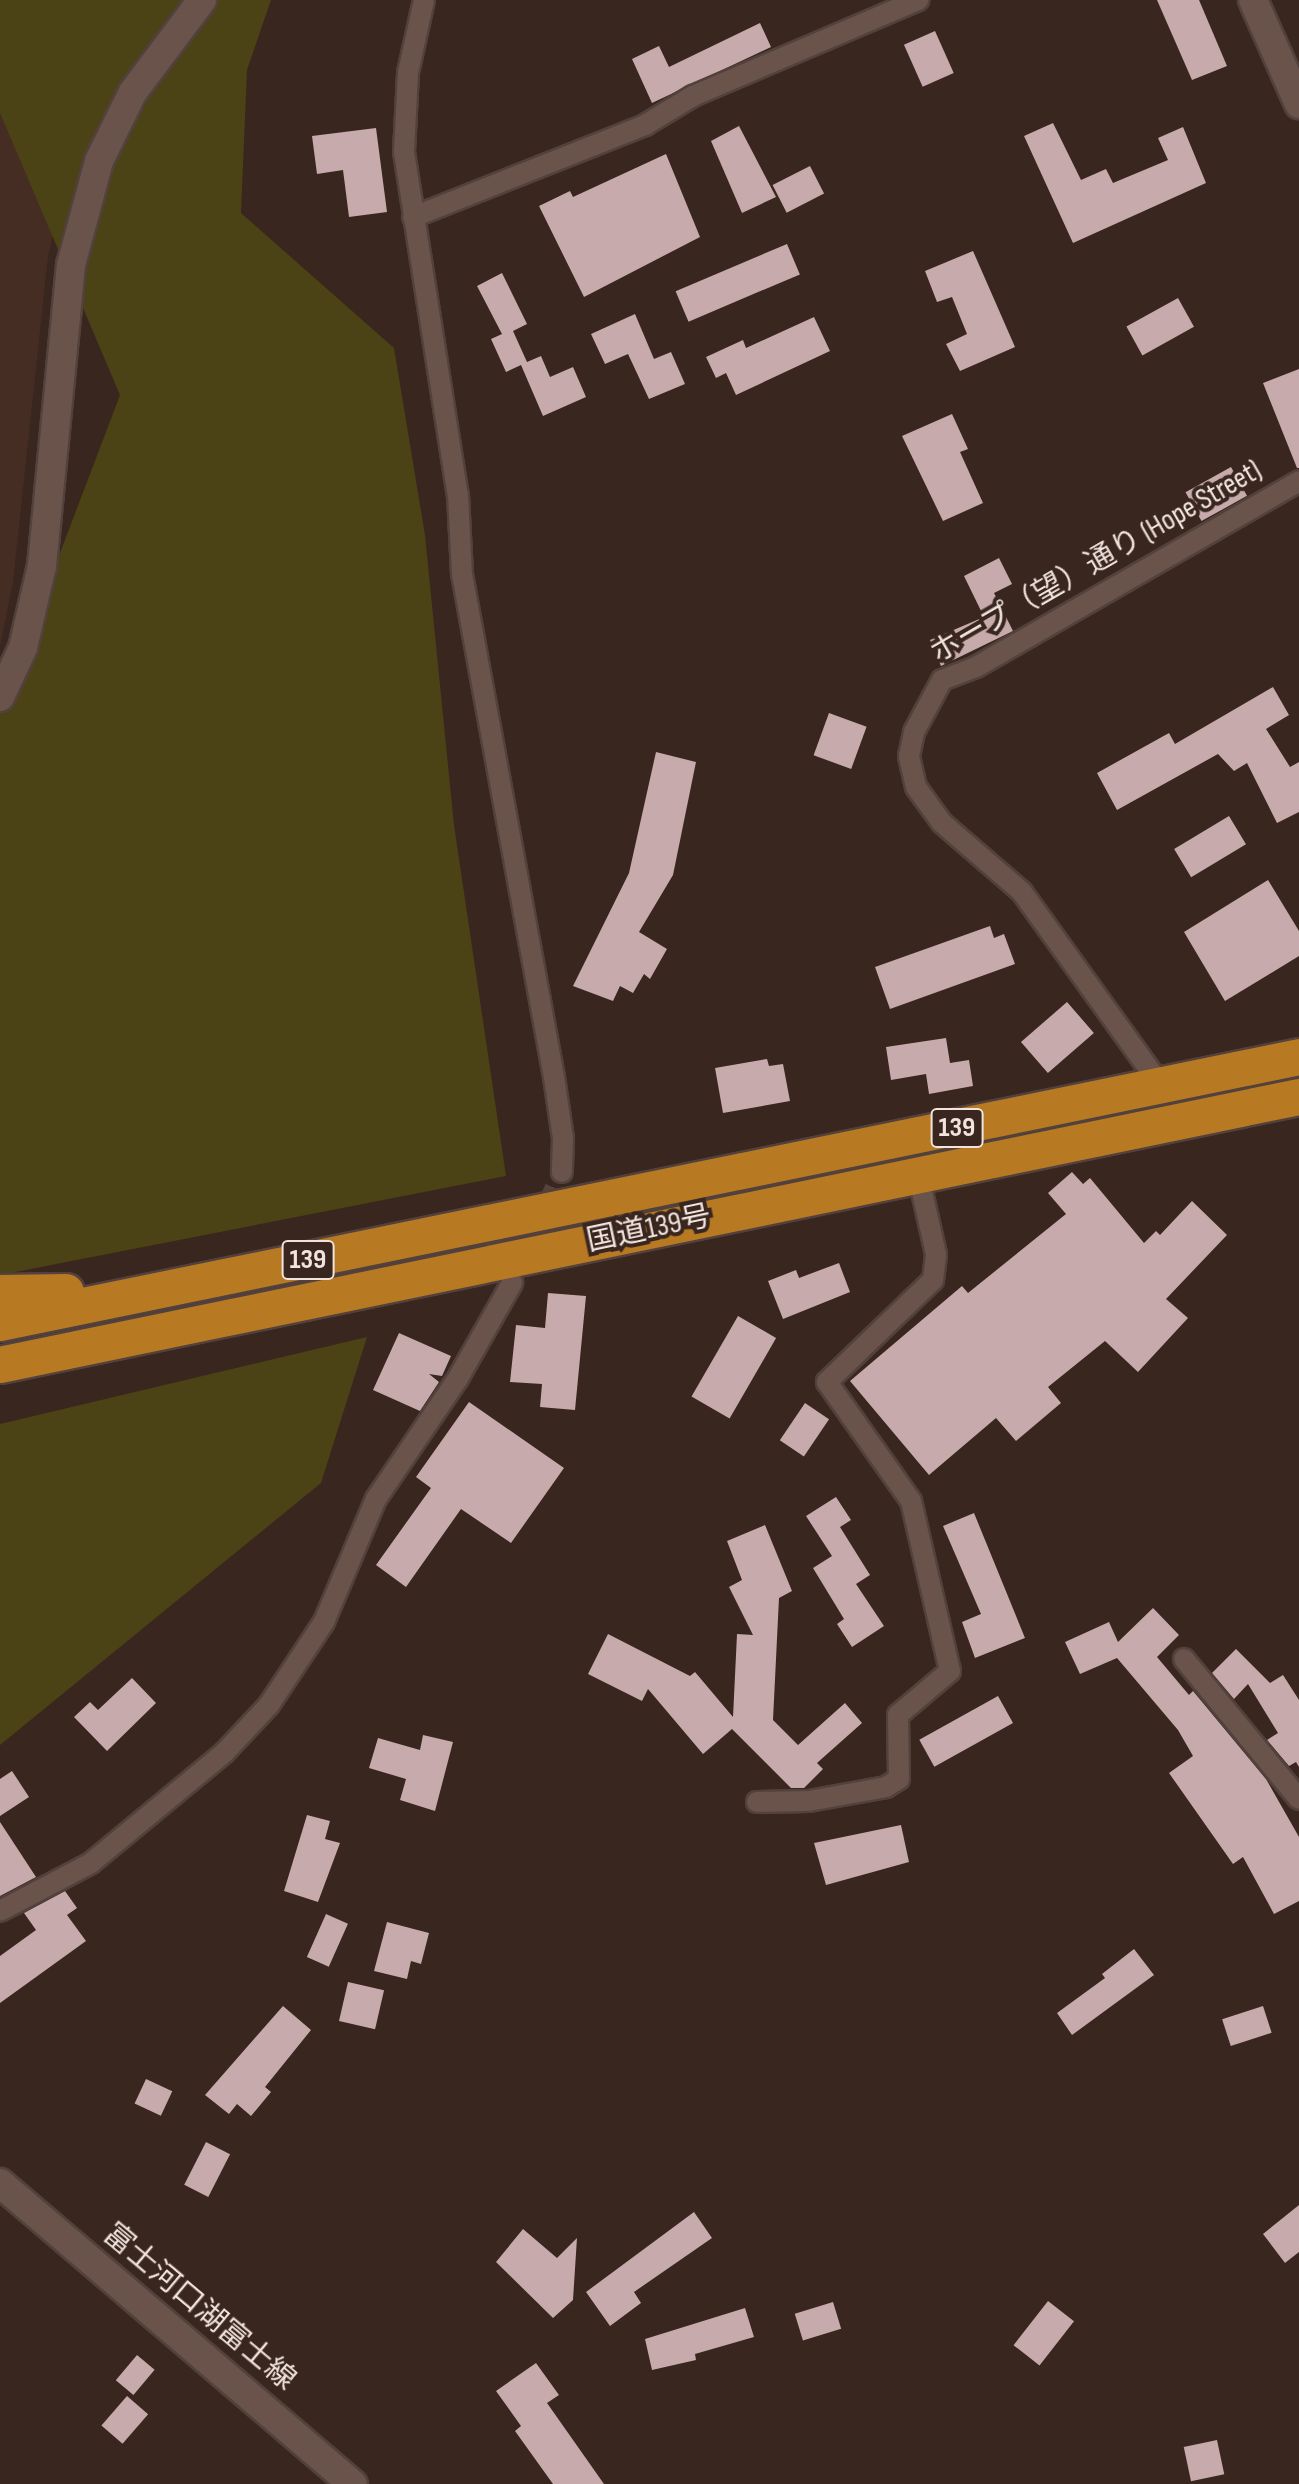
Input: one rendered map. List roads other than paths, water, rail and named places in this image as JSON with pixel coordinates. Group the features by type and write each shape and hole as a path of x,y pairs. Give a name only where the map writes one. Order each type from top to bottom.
{"highway":[{"name":"国道139号","path":"0,1323 1299,1057"},
{"name":"国道139号","path":"0,1365 1299,1097"},
{"path":"0,1293 155,1291"},
{"path":"0,1386 162,1332"}],"street":[{"path":"0,697 23,648 42,566 71,265 99,161 133,92 199,0"},
{"path":"424,0 408,73 404,152 458,495 462,574 554,1077 563,1139 562,1172"},
{"path":"413,217 645,125 693,96 918,0"},
{"path":"1253,0 1299,104"},
{"name":"ホープ（望）通り (Hope Street)","path":"1162,1087 1022,892 942,823 916,787 909,756 914,732 942,680 976,667 1299,481"},
{"path":"757,1802 809,1801 886,1787 899,1779 898,1715 950,1671 911,1501 827,1382 933,1280 936,1254 918,1174"},
{"path":"0,1911 91,1863 224,1753 269,1705 324,1622 376,1499 457,1380 512,1283"},
{"path":"1184,1659 1299,1799"},
{"name":"富士河口湖富士線","path":"0,2183 353,2484"}],"tunnel":[{"path":"522,1261 562,1172"}]}
